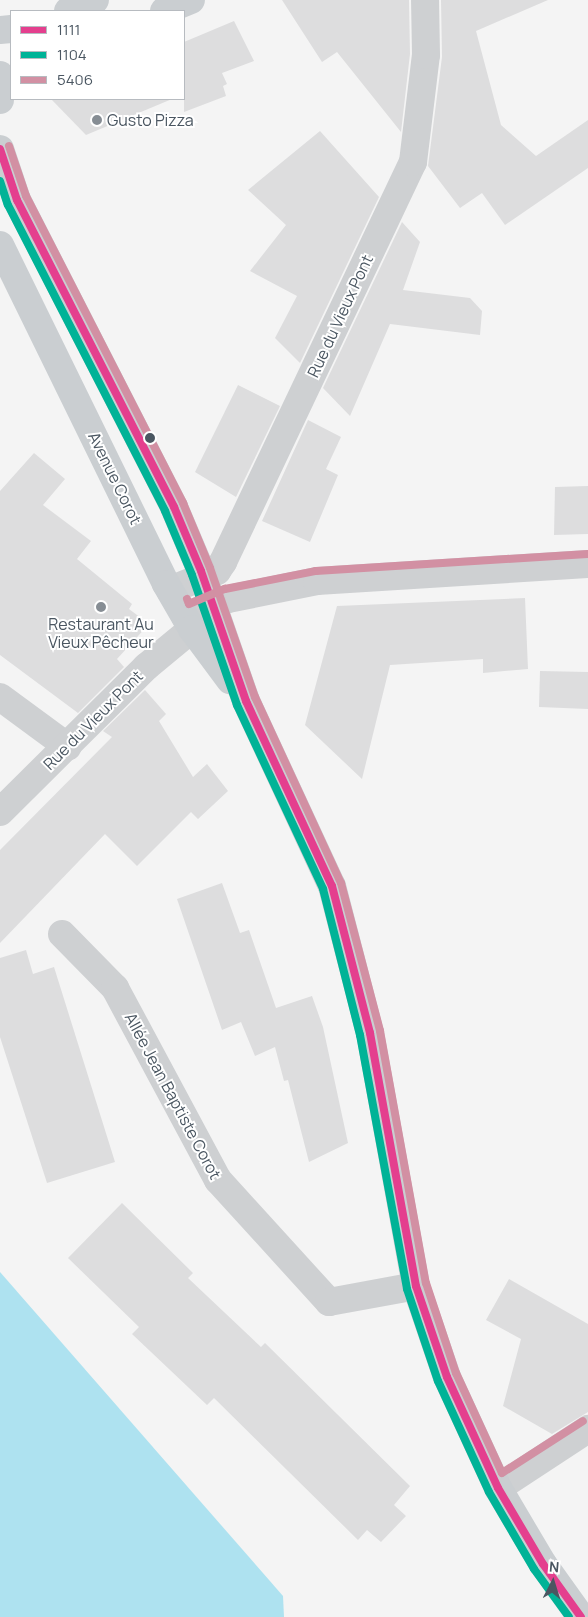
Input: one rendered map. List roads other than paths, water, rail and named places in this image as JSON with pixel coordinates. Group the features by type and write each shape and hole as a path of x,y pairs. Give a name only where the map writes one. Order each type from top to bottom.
{"main road":[{"path":"70,10 94,0"},
{"path":"166,10 191,0"},
{"path":"0,75 0,101"},
{"path":"0,101 10,91"},
{"name":"Avenue Corot","path":"0,149 17,200 153,464 202,577 246,701 332,886 370,1033 416,1286 446,1377 498,1488 543,1564 581,1617"},
{"name":"Avenue Corot","path":"0,245 170,590 188,622 246,701"}],"street":[{"name":"Rue du Vieux Pont","path":"170,590 216,571 223,562 413,162 426,55 425,0"},
{"name":"Rue du Vieux Pont","path":"0,812 68,747 188,622 214,610 318,581 588,564"},
{"path":"0,697 68,747"},
{"name":"Allée Jean Baptiste Corot","path":"62,934 115,988 218,1180 329,1302 416,1286"},
{"path":"498,1488 588,1429"}],"water":[{"path":"0,1272 283,1596 284,1617 0,1617"}],"place":[{"name":"Gusto Pizza","path":"97,120"},
{"name":"Restaurant Au Vieux Pêcheur","path":"101,607"}]}
